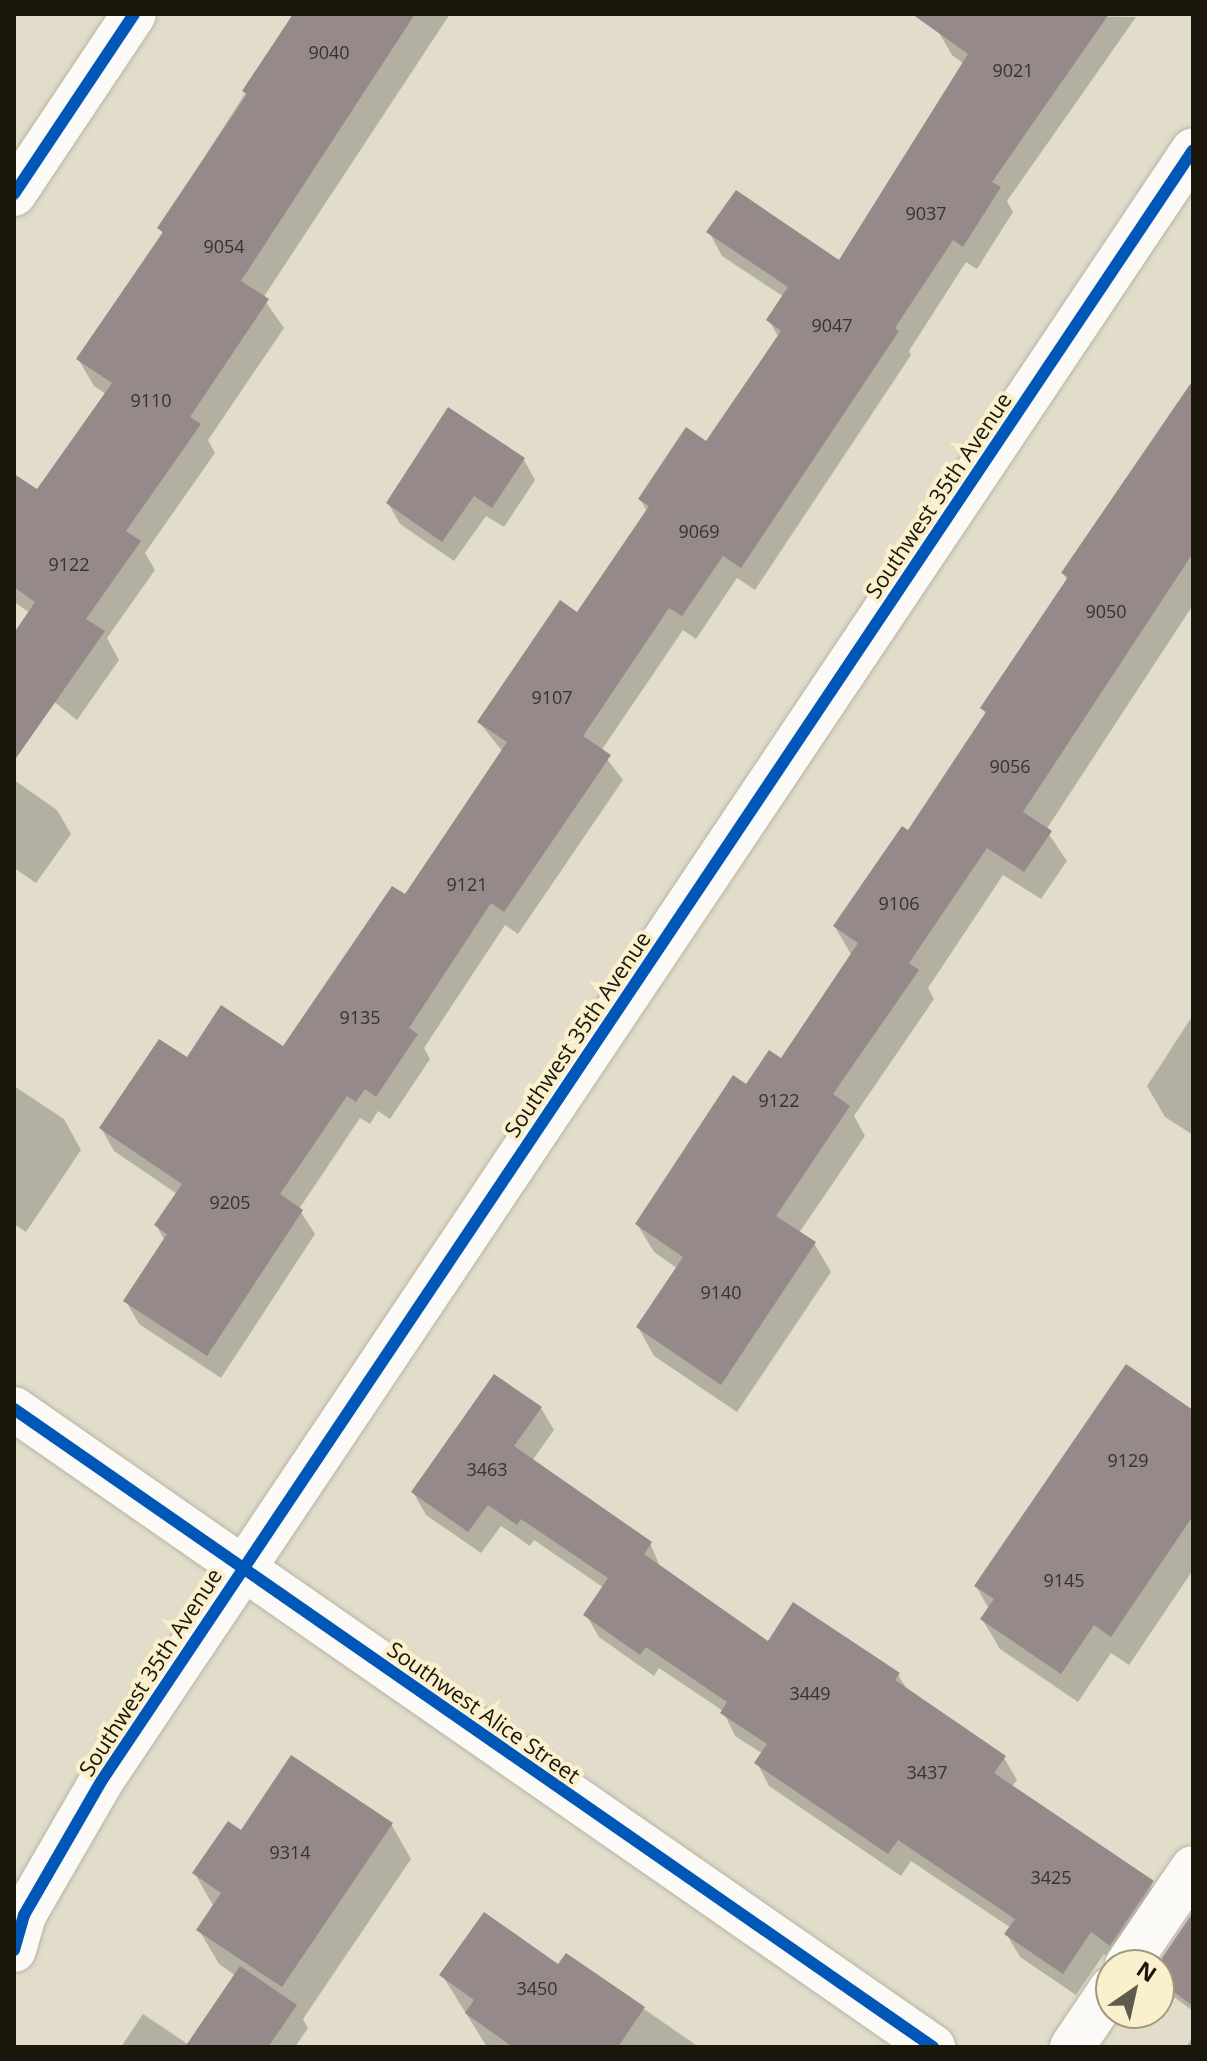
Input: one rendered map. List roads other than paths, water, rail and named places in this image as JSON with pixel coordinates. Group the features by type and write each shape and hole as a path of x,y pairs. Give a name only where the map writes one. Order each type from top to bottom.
{"street":[{"path":"14,194 134,14"},
{"name":"Southwest 35th Avenue","path":"14,1950 24,1915 102,1780 1193,150"},
{"name":"Southwest Alice Street","path":"14,1409 933,2047"},
{"path":"1138,1949 1193,1868"},
{"path":"1072,2047 1095,2013"}]}
